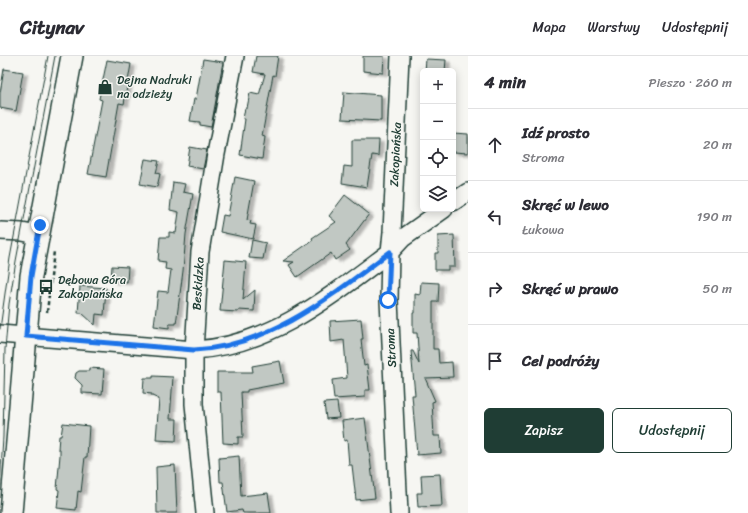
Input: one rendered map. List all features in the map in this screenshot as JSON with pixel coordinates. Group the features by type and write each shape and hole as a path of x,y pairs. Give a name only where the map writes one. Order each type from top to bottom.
{"main road":[{"path":"11,513 31,276 72,56"}],"street":[{"name":"Beskidzka","path":"206,513 194,404 194,350 200,252 216,154 235,56"},
{"name":"Zakopiańska","path":"390,252 393,225 400,56"},
{"path":"456,200 468,192"},
{"path":"0,334 194,350 234,345 264,334 294,319 328,299 390,252 402,238 440,212"},
{"path":"0,231 22,232 38,235"},
{"name":"Stroma","path":"390,252 388,300 399,513"}],"path":[{"path":"47,311 54,250"}],"building":[{"path":"256,56 278,56 262,136 265,137 262,159 240,155 245,108 247,108 250,93 259,95 265,74 253,72"},
{"path":"363,56 384,56 383,73 363,71"},
{"path":"203,59 223,62 211,127 200,125 200,122 190,121 194,99 196,99"},
{"path":"426,59 446,60 445,68 425,68"},
{"path":"107,60 131,64 124,104 119,103 106,177 88,174 102,100 99,99"},
{"path":"4,69 23,72 16,111 0,108 0,93"},
{"path":"344,92 381,95 381,121 342,119"},
{"path":"456,133 468,134 468,153 456,152"},
{"path":"352,140 379,140 378,156 372,155 367,187 342,183 344,166 352,167"},
{"path":"190,147 207,150 203,169 187,166"},
{"path":"145,159 159,161 156,173 160,174 157,187 140,184"},
{"path":"235,177 254,181 247,220 251,221 250,224 256,225 253,239 220,232 223,215 228,216"},
{"path":"173,182 185,184 183,192 193,194 186,234 176,324 169,324 169,328 154,326 158,291 168,292 171,270 165,269 166,262 158,261 160,237 169,237 169,232 176,233 179,212 170,210"},
{"path":"345,195 369,214 346,245 350,250 335,260 331,253 297,277 289,265 294,262 283,261 313,240 312,238 336,222 329,216"},
{"path":"454,235 455,267 448,267 448,270 435,270 435,253 438,253 438,236"},
{"path":"252,240 266,243 263,259 249,258"},
{"path":"225,260 246,262 243,300 255,290 254,311 220,311"},
{"path":"112,266 128,267 127,282 111,281"},
{"path":"421,282 439,283 438,302 433,302 433,349 438,349 439,363 452,362 453,377 425,378 435,401 432,402 434,436 440,436 441,453 417,455 412,395 415,395 411,351 413,351 419,364 417,333 413,333 413,313 415,313 415,294 420,295"},
{"path":"80,286 106,288 104,315 96,314 95,325 82,313 78,313"},
{"path":"361,319 363,339 361,339 364,366 367,365 370,390 365,390 365,397 334,399 332,380 347,378 344,340 331,342 330,321"},
{"path":"280,361 284,383 247,390 247,392 241,392 243,437 238,437 238,444 223,443 221,392 217,392 217,372 253,372 252,366"},
{"path":"89,368 104,369 102,394 82,393 82,385 75,378 76,373 79,371 89,371"},
{"path":"153,376 173,377 170,419 177,419 176,441 156,440 159,399 152,396 152,394 143,393 144,378 153,378"},
{"path":"337,402 339,418 326,419 324,403"},
{"path":"365,418 375,498 356,500 352,465 349,465 347,440 344,441 342,421"},
{"path":"63,423 89,426 87,457 85,457 81,492 78,491 76,510 57,508 60,455 60,449 58,449 59,436 61,436"},
{"path":"239,456 241,496 268,493 271,513 243,513 242,510 227,512 223,482 220,482 219,458"},
{"path":"175,465 177,513 157,513 156,467"},
{"path":"440,474 442,506 418,507 417,493 422,493 421,475"}],"tram line":[{"path":"0,329 10,258 48,56"},
{"path":"0,486 3,437 5,349 9,304 55,56"}],"place":[{"name":"Dejna Nadruki na odzieży","path":"105,87"},
{"name":"Dębowa Góra Zakopiańska","path":"46,287"}],"route":[{"path":"40,225 31,276 26,336 194,350 234,345 264,334 294,319 328,299 390,252 388,300"}]}
